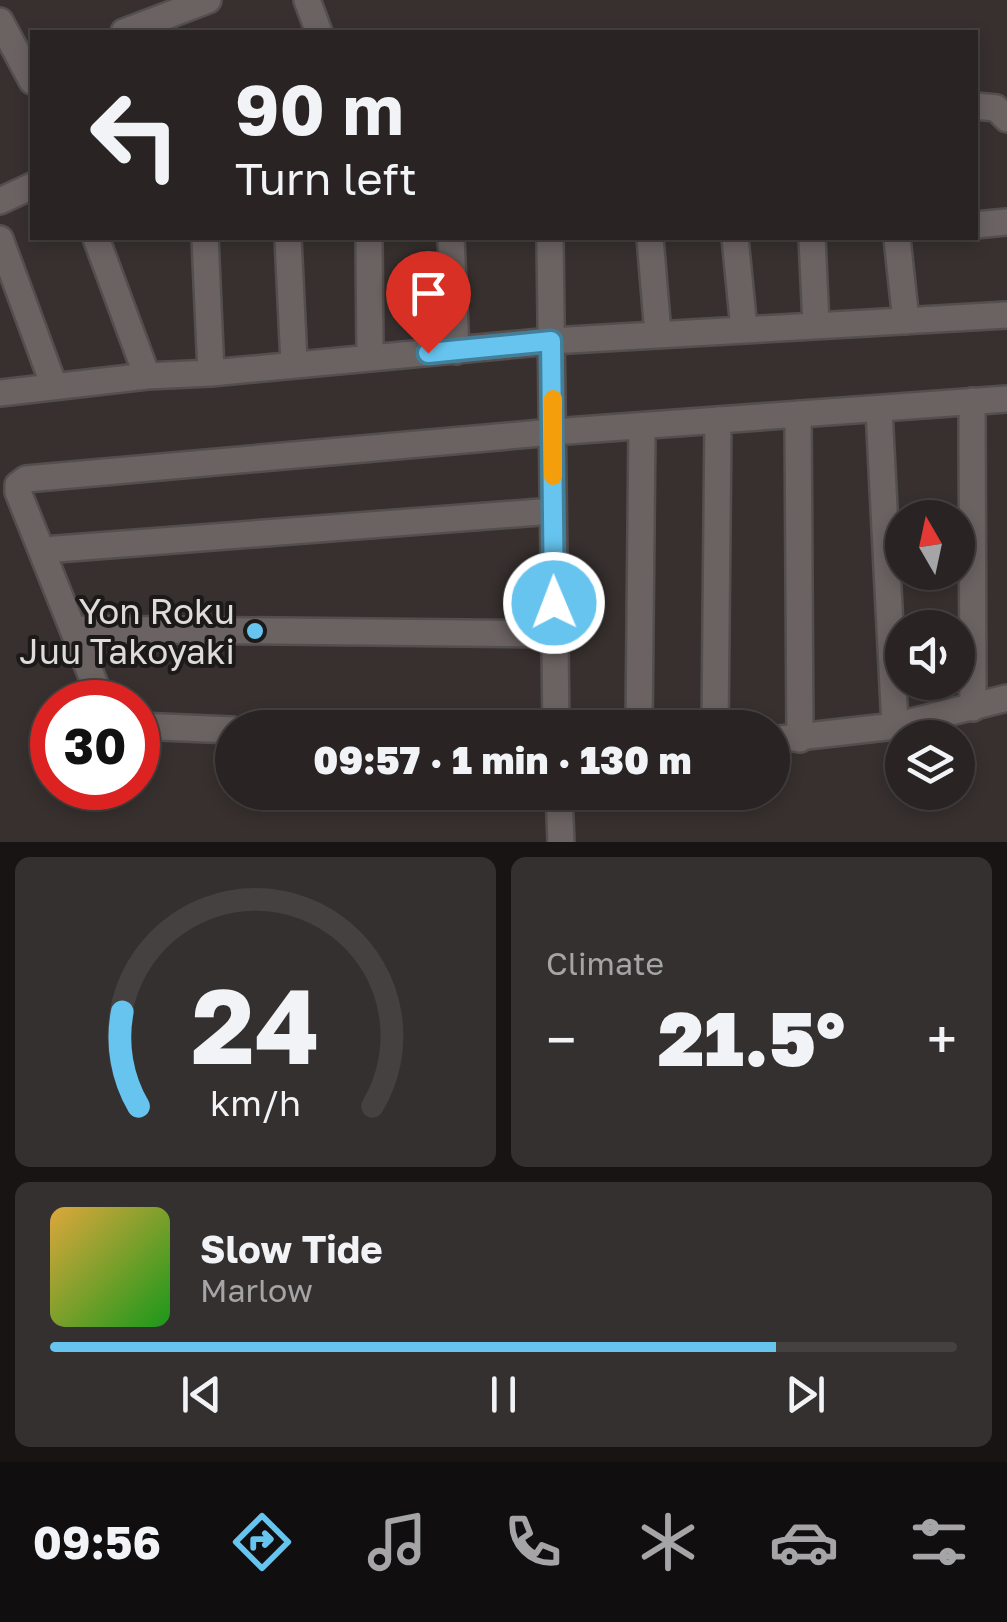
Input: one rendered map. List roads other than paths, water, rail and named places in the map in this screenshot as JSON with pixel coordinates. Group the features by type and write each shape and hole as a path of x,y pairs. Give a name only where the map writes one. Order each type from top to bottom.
{"street":[{"path":"129,30 208,0"},
{"path":"307,0 318,30"},
{"path":"0,20 30,71"},
{"path":"978,106 996,108 1007,119"},
{"path":"0,201 30,187"},
{"path":"978,225 1007,222"},
{"path":"0,238 6,269 54,386"},
{"path":"97,240 147,376"},
{"path":"204,240 211,373"},
{"path":"288,240 294,363"},
{"path":"370,240 370,358"},
{"path":"451,240 456,351"},
{"path":"550,240 556,710"},
{"path":"650,240 658,334"},
{"path":"735,240 744,328"},
{"path":"812,240 816,324"},
{"path":"897,240 906,322"},
{"path":"0,392 551,341 1007,315"},
{"path":"94,680 18,492 20,482 26,479 553,432 1007,399"},
{"path":"972,400 973,708"},
{"path":"878,410 895,720"},
{"path":"798,414 800,739"},
{"path":"715,710 718,420"},
{"path":"639,710 642,427"},
{"path":"44,550 552,511"},
{"path":"75,629 554,634"},
{"path":"921,720 1007,698"},
{"path":"160,727 215,729"},
{"path":"790,739 885,727"},
{"path":"560,810 561,842"}],"place":[{"name":"Yon Roku Juu Takoyaki","path":"255,631"}]}
